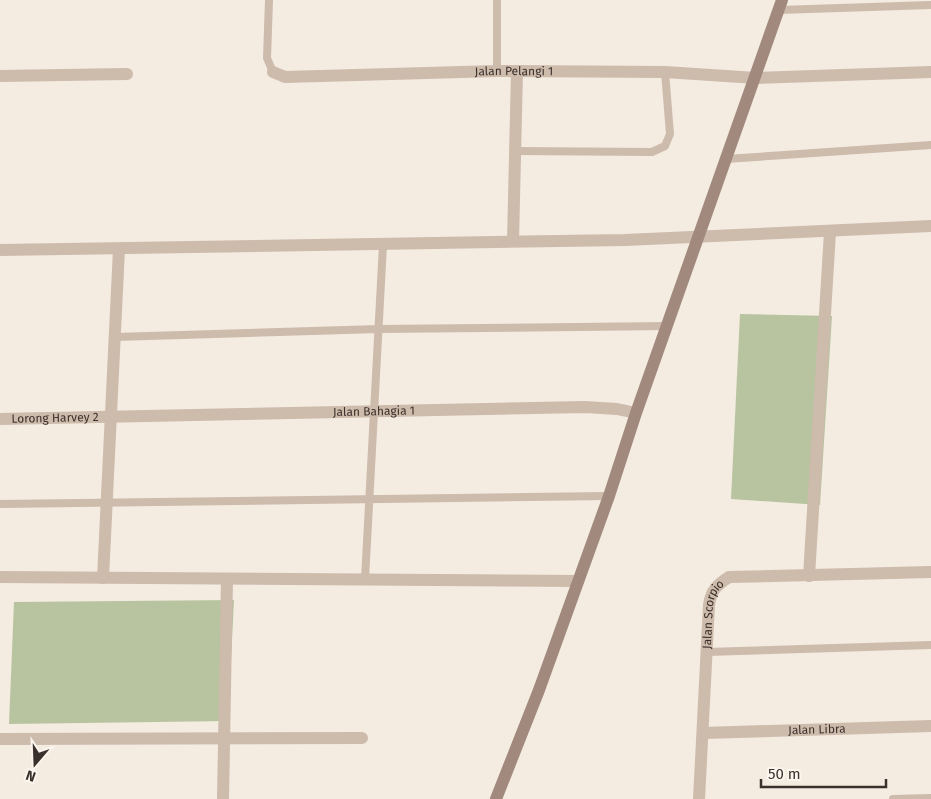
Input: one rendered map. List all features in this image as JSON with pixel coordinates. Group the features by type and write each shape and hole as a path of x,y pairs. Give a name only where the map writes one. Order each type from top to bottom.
{"street":[{"path":"496,799 539,690 609,496 636,413 781,5"},
{"name":"Jalan Pelangi 1","path":"274,72 285,77 497,71 665,72 756,78 931,72"},
{"path":"514,241 517,71"},
{"path":"0,76 127,74"},
{"path":"0,250 625,240 931,226"},
{"path":"809,576 830,232"},
{"path":"102,578 119,248"},
{"name":"Jalan Bahagia 1","path":"111,416 585,407 617,409 636,413"},
{"name":"Lorong Harvey 2","path":"0,419 111,416"},
{"name":"Jalan Scorpio","path":"699,799 710,596 716,586 729,577 931,572"},
{"path":"0,577 578,581"},
{"path":"223,799 227,578"},
{"name":"Jalan Libra","path":"703,734 931,726"},
{"path":"0,739 362,738"}],"lane":[{"path":"269,0 267,58 274,72"},
{"path":"497,0 497,71"},
{"path":"781,5 931,5"},
{"path":"515,152 652,152 665,146 670,134 665,72"},
{"path":"726,158 931,145"},
{"path":"365,579 382,245"},
{"path":"115,337 378,329 668,326"},
{"path":"0,504 609,496"},
{"path":"707,652 931,646"},
{"path":"893,799 931,798"}],"green space":[{"path":"740,314 832,316 820,505 731,499"},
{"path":"234,600 228,721 9,724 14,602"}]}
